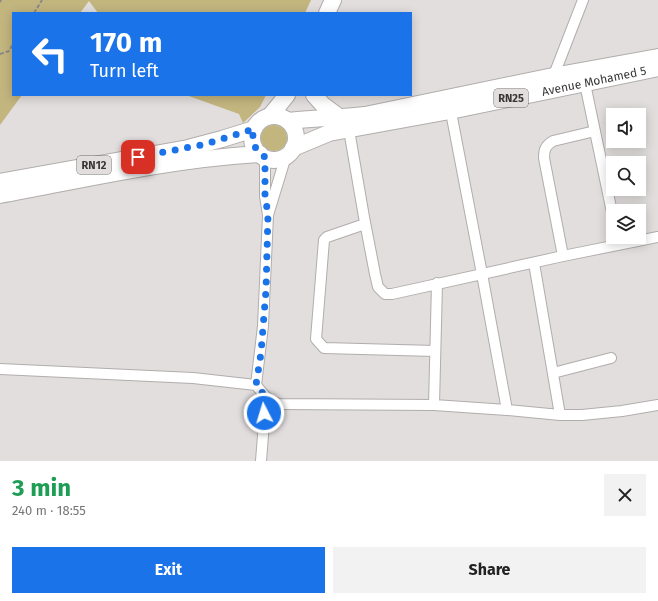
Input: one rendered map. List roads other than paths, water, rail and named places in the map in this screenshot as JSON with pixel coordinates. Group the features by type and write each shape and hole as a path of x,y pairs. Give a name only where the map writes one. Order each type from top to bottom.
{"main road":[{"path":"328,12 334,0"},
{"name":"Avenue Mohamed 5","path":"584,77 658,57"},
{"name":"Avenue Mohamed 5","path":"359,124 584,77 658,68"},
{"path":"262,156 252,140 254,129 264,118 270,116 286,96"},
{"path":"289,152 295,141 296,134 293,127 287,120 292,96"},
{"path":"315,96 323,105 339,117"},
{"name":"RN25","path":"270,116 279,116 287,120 339,117 359,124"},
{"name":"RN25","path":"262,156 272,159 279,159 289,152 329,133 359,124"},
{"name":"RN12","path":"0,195 187,155 222,140 254,129"},
{"name":"RN12","path":"0,182 187,155 262,156"}],"street":[{"path":"552,83 583,0"},
{"path":"584,77 610,204"},
{"path":"449,105 507,410"},
{"path":"359,124 365,224 378,287 385,294 392,294 534,263 607,244"},
{"path":"563,256 544,158 545,148 553,142 595,131"},
{"path":"268,214 289,152"},
{"path":"256,385 263,326 268,214 262,156"},
{"path":"365,224 327,237 324,240 316,339 324,348 435,351"},
{"path":"646,238 658,237"},
{"path":"534,263 560,415"},
{"path":"434,405 437,283"},
{"path":"553,373 611,358"},
{"path":"0,369 193,378 256,385 272,402 279,404 434,405 560,415 600,414 658,405"},
{"path":"262,461 266,397"}]}
